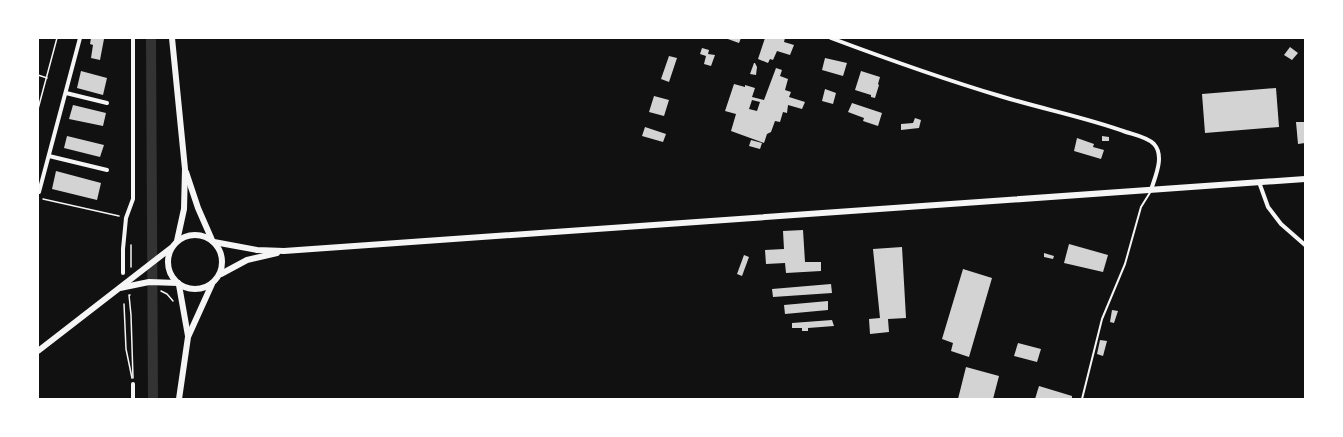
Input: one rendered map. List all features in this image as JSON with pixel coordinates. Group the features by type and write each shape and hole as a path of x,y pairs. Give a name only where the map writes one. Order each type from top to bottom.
{"main road":[{"path":"172,38 185,169 184,209 177,241"},
{"path":"179,399 188,337 212,284 220,274 223,265 220,249 213,241 198,208 185,169"},
{"path":"38,351 172,247 177,241 185,236 194,234 204,236 213,241 257,250 284,251 1305,179"},
{"path":"172,247 168,256 168,266 171,276 178,284 187,289 196,290 212,284"},
{"path":"220,274 247,260 284,251"},
{"path":"118,288 149,282 178,284"},
{"path":"178,284 188,337"}],"street":[{"path":"38,191 39,192 80,38"},
{"path":"123,273 123,249 126,218 133,199 133,38"},
{"path":"831,38 911,67 994,94 1093,121 1146,139 1153,144 1158,151 1160,158 1152,190"},
{"path":"66,94 107,103"},
{"path":"49,156 108,170"},
{"path":"1259,182 1268,206 1281,224 1305,245"},
{"path":"133,384 133,399"}],"lane":[{"path":"1082,399 1102,319 1125,264 1141,207 1152,190"}],"path":[{"path":"38,109 57,38"},
{"path":"38,75 46,78"},
{"path":"47,200 126,218"},
{"path":"129,295 133,384"},
{"path":"124,304 126,349 133,384"}],"building":[{"path":"91,38 104,39 100,60 91,58 93,45 90,44"},
{"path":"725,38 741,38 739,43"},
{"path":"765,38 785,38 784,42 794,45 790,55 777,51 773,60 770,59 768,63 758,59"},
{"path":"1290,47 1298,53 1292,60 1284,55"},
{"path":"702,48 709,50 708,54 715,55 711,66 704,64 706,56 700,54"},
{"path":"669,56 677,58 669,82 661,79"},
{"path":"825,58 847,63 843,76 822,70"},
{"path":"754,63 757,67 756,75 750,74"},
{"path":"776,68 782,70 780,76 788,79 785,90 791,92 789,97 805,102 802,109 788,105 787,113 783,112 780,122 775,121 771,132 767,134 764,143 731,131 736,114 725,111 734,84 755,88 752,97 764,100","holes":["752,100 760,102 757,111 749,109"]},
{"path":"81,71 107,78 103,95 77,88"},
{"path":"861,71 880,77 875,98 871,97 871,95 855,90"},
{"path":"1276,88 1279,127 1205,133 1202,94"},
{"path":"825,89 836,93 833,104 822,101"},
{"path":"654,96 669,100 664,116 649,112"},
{"path":"852,103 882,113 878,126 863,121 864,118 848,112"},
{"path":"73,105 106,113 103,126 69,119"},
{"path":"915,118 921,120 919,128 901,130 901,124 913,123"},
{"path":"1296,122 1305,122 1305,143 1298,144"},
{"path":"645,127 666,134 663,142 642,136"},
{"path":"67,136 104,145 100,157 64,148"},
{"path":"1102,136 1109,137 1109,141 1102,141"},
{"path":"1077,138 1094,144 1093,147 1104,150 1101,159 1074,151"},
{"path":"751,140 762,143 760,149 749,146"},
{"path":"56,171 101,183 97,200 52,189"},
{"path":"803,230 805,262 821,262 821,271 786,273 785,263 766,264 765,250 784,249 783,231"},
{"path":"1069,244 1108,255 1103,272 1064,263"},
{"path":"902,247 906,318 888,319 889,332 870,334 869,319 880,318 873,249"},
{"path":"1044,253 1054,256 1053,259 1044,257"},
{"path":"744,255 749,257 742,276 737,274"},
{"path":"963,269 992,278 969,357 951,351 953,343 942,339"},
{"path":"831,284 832,293 773,297 772,289"},
{"path":"828,301 828,310 785,314 784,305"},
{"path":"1112,310 1118,311 1114,323 1110,322"},
{"path":"832,320 834,326 808,328 808,331 802,331 802,328 792,328 792,323"},
{"path":"1100,340 1107,341 1103,356 1097,354"},
{"path":"1018,343 1041,349 1037,362 1014,356"},
{"path":"966,367 999,376 993,399 958,399"},
{"path":"1039,386 1072,396 1072,399 1035,399"}],"waterway":[{"path":"151,38 153,399"}]}
